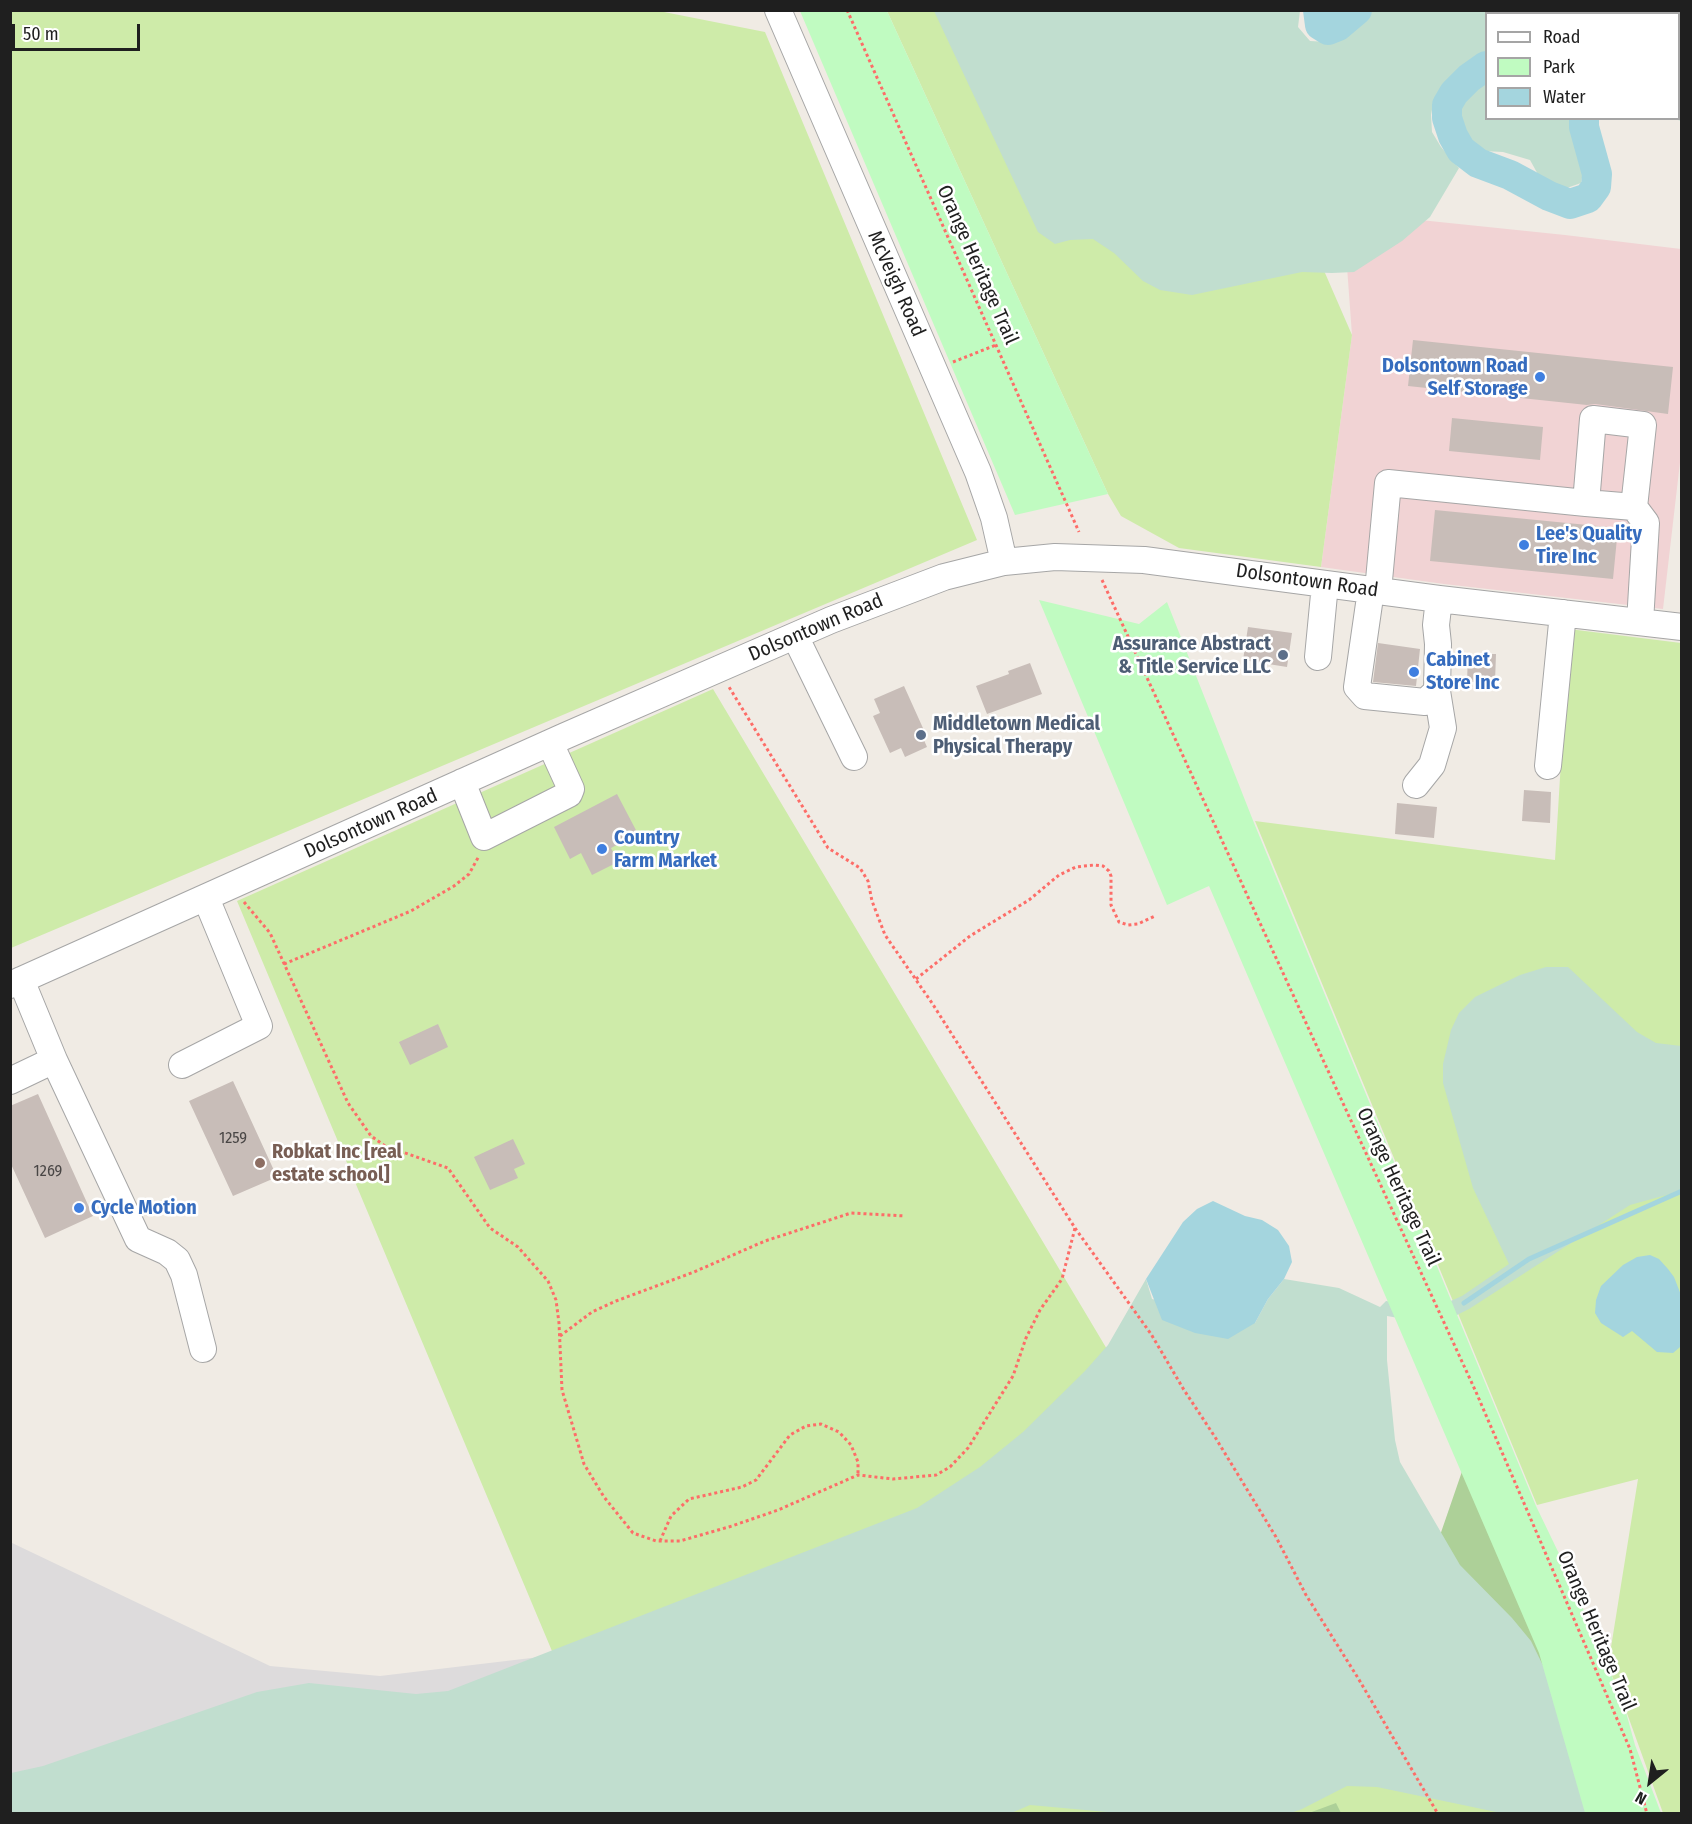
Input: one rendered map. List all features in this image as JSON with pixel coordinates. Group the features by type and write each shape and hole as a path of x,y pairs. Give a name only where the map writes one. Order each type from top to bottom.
{"street":[{"name":"McVeigh Road","path":"778,10 978,472 994,518 1004,562"},
{"path":"1586,503 1593,419 1643,425 1634,507 1646,524 1640,622"},
{"path":"1437,691 1425,702 1365,696 1357,687 1374,590 1388,483 1634,507"},
{"name":"Dolsontown Road","path":"16,983 462,782 795,636 914,587 1004,562 1055,557 1144,560 1438,599 1682,627"},
{"path":"1318,657 1325,584"},
{"path":"1416,785 1432,765 1443,728 1437,691 1438,599"},
{"path":"1548,766 1563,613"},
{"path":"795,636 854,757"},
{"path":"462,782 484,837 569,794 571,789 550,743"},
{"path":"182,1065 259,1026 206,898"},
{"path":"16,983 138,1239 166,1252 177,1260 184,1275 203,1349"},
{"path":"10,1081 54,1060"}],"path":[{"name":"Orange Heritage Trail","path":"847,10 1079,532"},
{"path":"934,370 996,345"},
{"name":"Orange Heritage Trail","path":"1102,580 1476,1392 1630,1749 1647,1814"},
{"path":"718,669 828,848 860,868 868,881 872,901 885,935 916,979 1075,1228 1151,1334 1276,1537 1306,1595 1438,1814"},
{"path":"284,964 411,911 454,886 469,874 478,860 484,837"},
{"path":"916,979 970,936 1029,900 1059,875 1076,867 1103,866 1109,871 1111,905 1119,922 1128,925 1138,924 1155,916"},
{"path":"232,887 270,933 348,1103 371,1136 385,1146 448,1168 490,1228 518,1247 548,1281 556,1300 562,1390 585,1464 604,1497 633,1533 660,1541 680,1541 778,1510 858,1475 893,1479 936,1475 950,1467 968,1448 1012,1376 1026,1338 1040,1310 1062,1279 1075,1228"},
{"path":"560,1336 592,1312 765,1241 851,1213 905,1216"},
{"path":"660,1541 671,1516 689,1499 742,1487 756,1480 790,1435 806,1426 821,1424 839,1432 851,1445 858,1462 858,1475"}],"shaded area":[{"path":"1343,212 1681,249 1682,445 1663,609 1444,584 1321,567 1352,335"},
{"path":"10,1542 270,1666 380,1676 548,1656 613,1813 11,1813"}],"green space":[{"path":"1528,10 1529,12 1485,12 1485,57 1450,77 1434,99 1431,115 1432,132 1441,147 1459,168 1430,217 1402,241 1354,272 1302,272 1192,295 1160,290 1143,281 1114,253 1093,239 1070,240 1055,244 1038,232 934,11 1300,11 1298,27 1310,41 1328,42 1348,34 1369,11"},
{"path":"11,11 659,11 765,32 977,540 11,948"},
{"path":"800,11 887,11 1108,494 1015,515"},
{"path":"887,11 1211,11 1352,335 1321,567 1179,548 1121,516 1108,494"},
{"path":"1551,11 1660,11 1658,12"},
{"path":"1680,27 1681,121 1678,120 1680,120"},
{"path":"1485,79 1485,120 1572,120 1584,168 1581,183 1564,189 1540,178 1530,160 1503,152 1483,151 1465,142 1457,128 1454,112 1469,87"},
{"path":"1039,600 1139,624 1167,602 1254,823 1536,1506 1564,1564 1624,1705 1635,1745 1661,1813 1585,1813 1539,1653 1209,886 1167,905"},
{"path":"1569,629 1681,643 1681,1813 1663,1813 1608,1666 1638,1479 1537,1505 1255,821 1555,860"},
{"path":"713,689 1203,1510 1521,1813 620,1813 237,901"},
{"path":"1546,967 1568,967 1637,1032 1656,1043 1681,1046 1681,1191 1630,1205 1469,1309 1449,1319 1427,1323 1387,1316 1387,1360 1395,1440 1400,1462 1460,1565 1512,1618 1531,1641 1583,1747 1606,1813 1501,1813 1377,1787 1347,1786 1288,1814 1129,1814 1030,1805 1009,1814 11,1814 11,1773 43,1766 257,1692 309,1683 416,1694 448,1691 917,1508 980,1467 1023,1432 1085,1371 1108,1345 1146,1279 1152,1299 1255,1323 1268,1299 1284,1279 1339,1288 1380,1307 1386,1301 1426,1307 1444,1304 1462,1296 1509,1264 1473,1188 1443,1083 1443,1064 1451,1030 1459,1013 1475,997 1520,975"},
{"path":"1468,1454 1603,1813 1426,1576"},
{"path":"1336,1803 1341,1813 1309,1813"}],"water":[{"path":"1213,1201 1245,1216 1262,1220 1278,1230 1289,1246 1292,1262 1284,1279 1268,1299 1255,1323 1228,1339 1195,1333 1162,1320 1146,1279 1183,1222 1197,1209"},
{"path":"1650,1255 1659,1259 1668,1269 1681,1295 1681,1343 1673,1353 1657,1352 1632,1331 1623,1337 1601,1323 1595,1313 1596,1300 1601,1286 1623,1265 1637,1257"}],"building":[{"name":"Dolsontown Road Self Storage","path":"1413,340 1673,367 1668,414 1595,404 1408,386"},
{"path":"1452,418 1543,427 1540,460 1449,451"},
{"name":"Lee's Quality Tire Inc","path":"1435,510 1618,528 1613,579 1430,561"},
{"path":"1248,627 1292,633 1287,667 1243,660"},
{"path":"1378,643 1420,649 1416,686 1373,682"},
{"path":"1468,654 1496,654 1495,682 1467,682"},
{"path":"1030,663 1042,694 987,714 976,686 1009,674 1008,671"},
{"path":"904,686 927,737 923,738 927,747 905,757 901,748 890,753 873,716 880,713 874,699"},
{"path":"1524,790 1551,792 1550,823 1522,821"},
{"path":"617,794 638,834 611,848 618,862 592,875 581,853 570,859 554,827"},
{"path":"1397,803 1437,807 1434,838 1395,834"},
{"path":"438,1024 448,1047 410,1065 399,1042"},
{"path":"233,1081 277,1177 233,1196 189,1101"},
{"path":"38,1094 93,1216 45,1238 10,1162 10,1106"},
{"path":"513,1139 525,1164 514,1169 518,1178 490,1190 474,1157"}],"waterway":[{"path":"1318,10 1320,25 1328,30 1338,26 1357,10"},
{"path":"1485,67 1454,93 1447,105 1447,118 1453,136 1461,150 1478,163 1510,175 1549,196 1570,204 1588,198 1596,187 1597,174 1584,120"},
{"path":"1464,1303 1529,1259 1682,1191"}],"place":[{"name":"Dolsontown Road Self Storage","path":"1540,377"},
{"name":"Lee's Quality Tire Inc","path":"1524,545"},
{"name":"Assurance Abstract & Title Service LLC","path":"1283,655"},
{"name":"Cabinet Store Inc","path":"1414,672"},
{"name":"Middletown Medical Physical Therapy","path":"921,735"},
{"name":"Country Farm Market","path":"602,849"},
{"name":"Robkat Inc [real estate school]","path":"260,1163"},
{"name":"Cycle Motion","path":"79,1208"}]}
